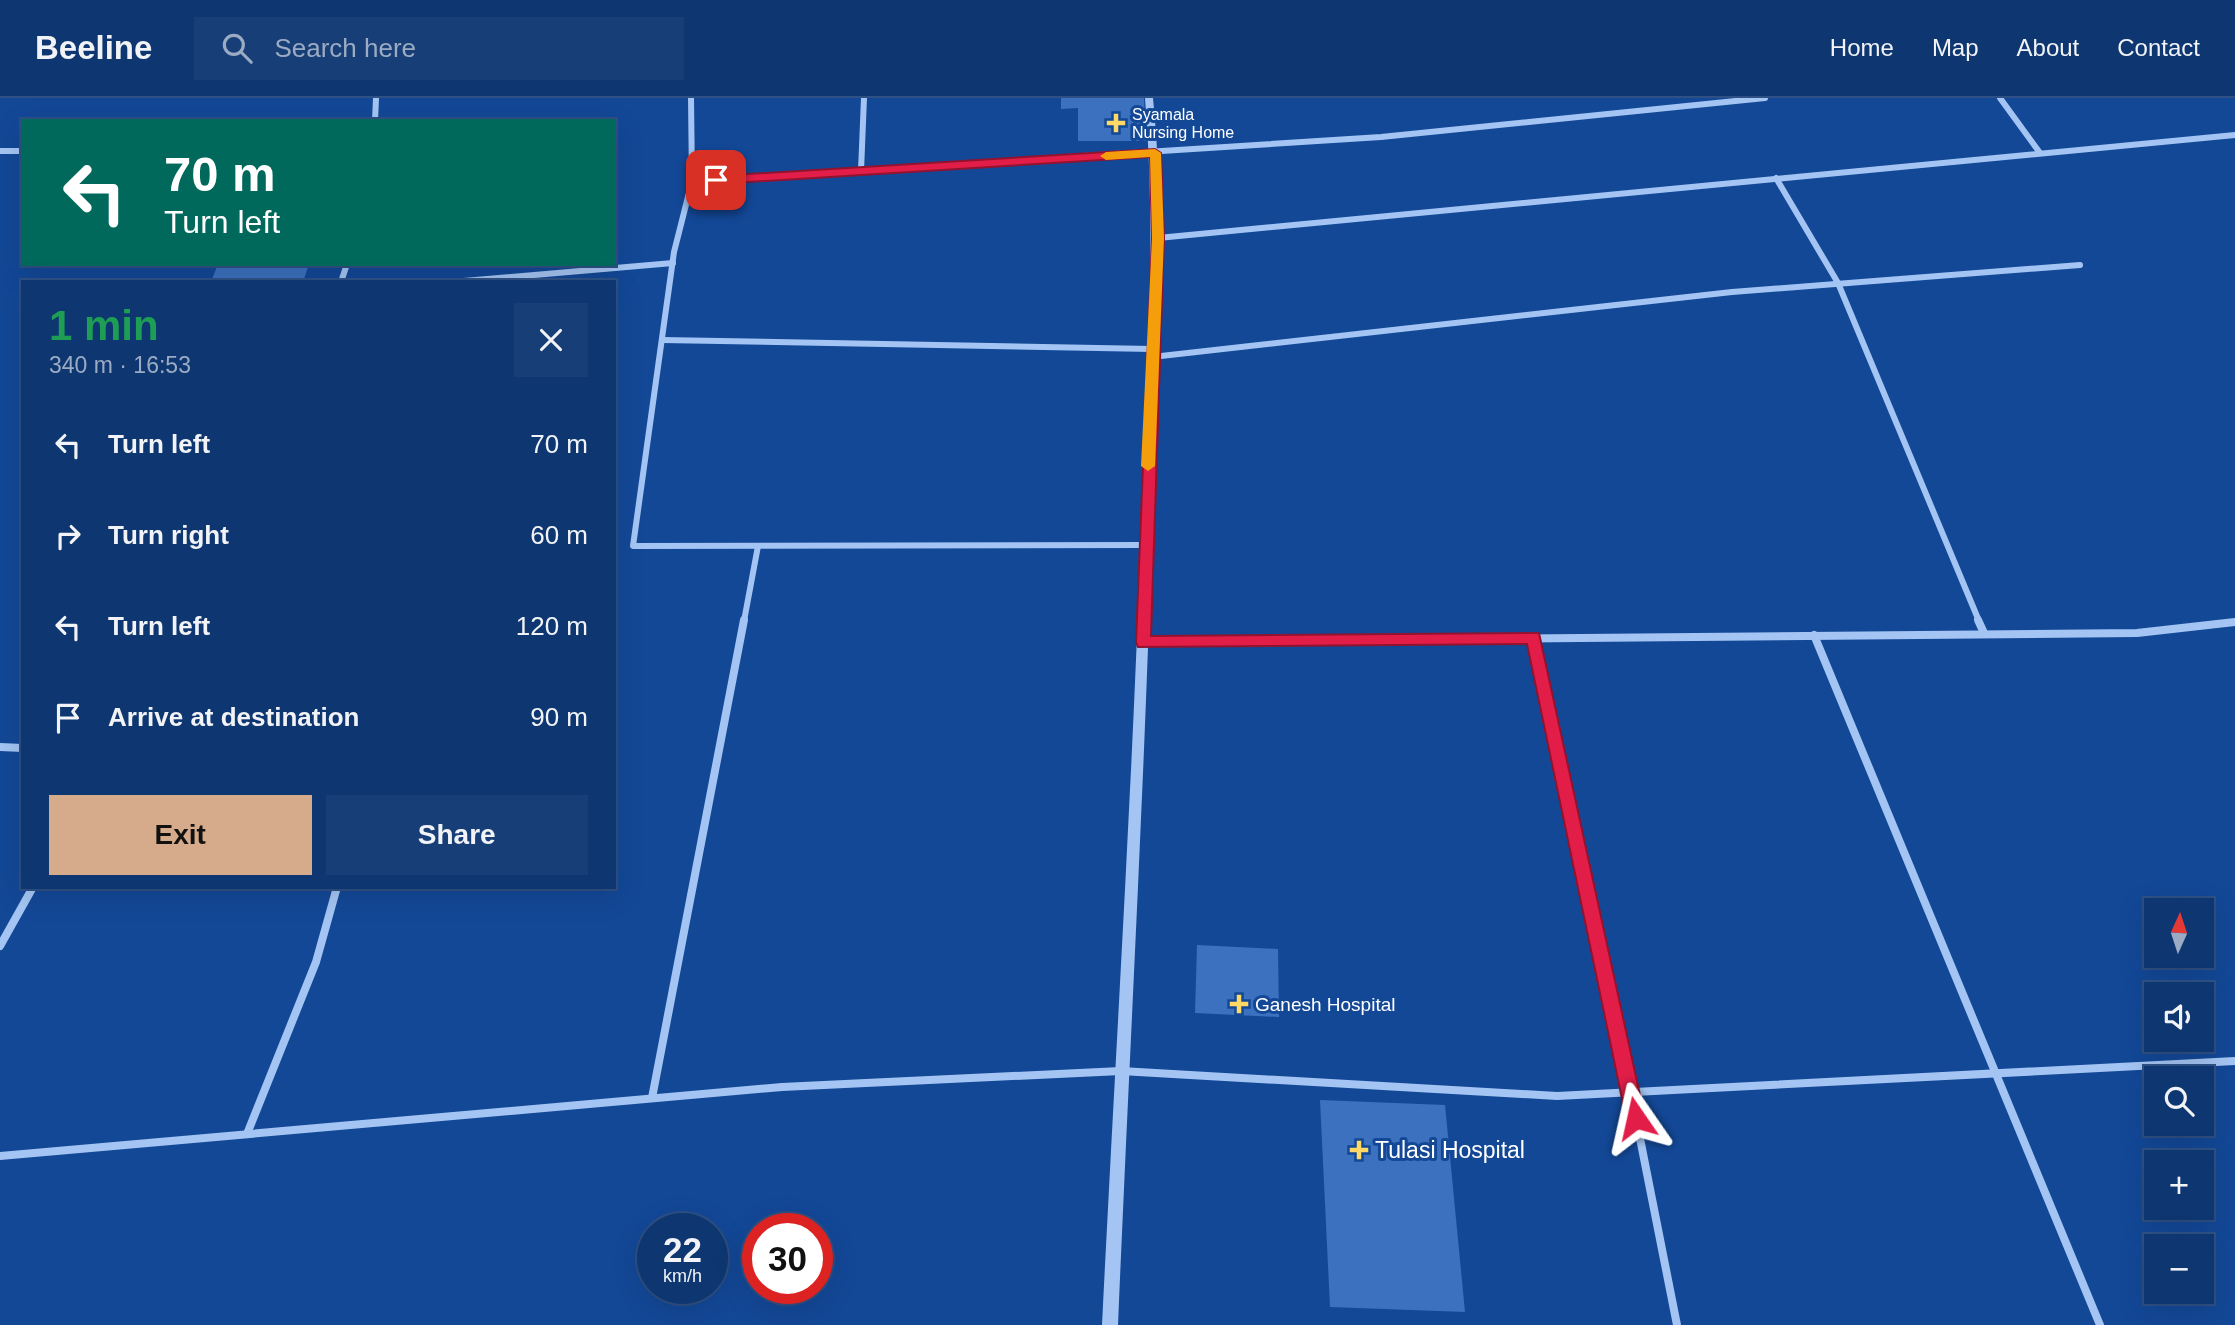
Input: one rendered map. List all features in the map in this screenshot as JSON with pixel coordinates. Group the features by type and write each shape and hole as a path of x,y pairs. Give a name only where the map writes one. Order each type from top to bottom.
{"street":[{"path":"375,119 376,98"},
{"path":"691,98 692,181 673,263 633,545 1146,545"},
{"path":"861,171 864,98"},
{"path":"1110,1325 1143,642 1158,238 1155,153 1149,98"},
{"path":"692,181 1155,153 1381,136 1765,98"},
{"path":"2000,98 2040,153"},
{"path":"1158,238 2235,135"},
{"path":"0,151 21,151"},
{"path":"1776,178 1838,283 1984,633"},
{"path":"488,280 673,263"},
{"path":"662,340 1152,353 1935,273 2080,265"},
{"path":"652,1098 758,546"},
{"path":"1143,642 2137,633 2235,622"},
{"path":"1814,635 2100,1325"},
{"path":"1534,638 1631,1093 1677,1325"},
{"path":"0,747 21,748"},
{"path":"1,945 32,889"},
{"path":"247,1133 316,962 336,889"},
{"path":"0,1156 782,1087 1121,1071 1557,1096 2235,1061"}],"building":[{"path":"1061,98 1144,98 1146,141 1078,141 1078,108 1061,109"},
{"path":"217,266 308,266 304,280 212,280"},
{"path":"1197,945 1278,949 1279,1017 1195,1013"},
{"path":"1320,1100 1445,1105 1465,1312 1330,1307"}],"slow traffic":[{"path":"1106,156 1155,153 1158,238 1148,466"}],"place":[{"name":"Syamala Nursing Home","path":"1116,123"},
{"name":"Ganesh Hospital","path":"1239,1004"},
{"name":"Tulasi Hospital","path":"1359,1150"}],"route":[{"path":"716,180 1155,153 1158,238 1143,642 1534,638 1636,1118"}]}
